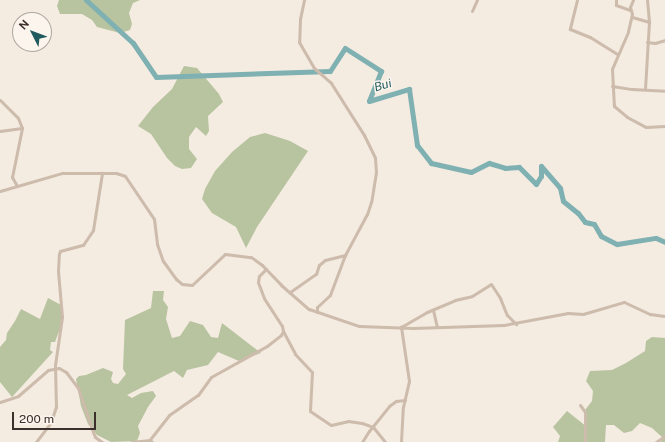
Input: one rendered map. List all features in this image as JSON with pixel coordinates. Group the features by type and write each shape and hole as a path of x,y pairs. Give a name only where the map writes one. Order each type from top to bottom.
{"street":[{"path":"304,0 300,19 299,42 314,68 331,82 364,135 375,158 376,172 371,202 355,238 345,255 334,288 327,299 322,301 317,307 317,312"},
{"path":"472,11 477,0"},
{"path":"577,0 570,29 590,37 617,54"},
{"path":"616,0 616,5 630,10"},
{"path":"633,0 630,10 632,17 627,34 617,54 612,69 614,106 617,110 646,127 665,126"},
{"path":"645,89 649,22 647,0"},
{"path":"632,17 649,22"},
{"path":"647,42 655,43 665,40"},
{"path":"612,86 665,91"},
{"path":"0,100 15,113 22,128 12,177 16,186"},
{"path":"0,131 22,128"},
{"path":"0,191 62,173 116,173 125,176 154,219 158,244 163,261 182,284 192,285 225,254 252,258 310,310 359,326 413,328 516,324 568,313 583,314 624,302 650,314 665,316"},
{"path":"36,442 51,422 55,412 57,392 55,367 62,317 58,271 59,254 83,245 93,230 102,173"},
{"path":"290,292 316,274 319,265 325,260 345,255"},
{"path":"266,269 259,276 258,282 264,298 295,354 312,372 310,411 331,424 354,421 372,427 385,442"},
{"path":"401,327 433,310 472,296 491,284 500,298 507,315 516,324"},
{"path":"433,310 437,327"},
{"path":"401,327 409,375 409,387 403,407 402,442"},
{"path":"131,442 150,441 169,415 198,395 210,377 267,346 281,335 283,331"},
{"path":"0,402 18,396 48,370 55,367 66,372 78,388 95,437 102,442"},
{"path":"362,442 372,427 392,404 398,400 405,400"},
{"path":"580,405 585,412 585,442"},
{"path":"656,442 665,436"}],"green space":[{"path":"59,0 140,0 133,3 129,13 132,24 130,30 120,33 97,27 92,20 82,14 60,14 57,6"},
{"path":"184,66 197,68 219,94 223,102 208,116 209,131 206,136 196,127 189,137 189,149 197,159 191,168 182,169 175,166 167,158 151,134 138,126 153,107 172,89"},
{"path":"265,133 290,141 308,151 257,227 246,248 236,227 212,213 202,199 205,189 215,171 232,152 250,137"},
{"path":"153,291 164,291 163,300 168,307 166,319 172,338 180,336 190,321 203,325 211,337 218,338 222,323 261,353 239,361 218,352 208,365 187,370 183,378 174,371 127,395 132,398 141,393 153,391 156,396 148,407 138,426 140,433 137,441 111,442 97,435 88,424 81,406 76,379 79,376 86,375 103,368 113,372 111,379 113,383 118,384 126,374 123,369 125,320 151,308"},
{"path":"48,298 61,305 61,326 55,342 51,342 50,350 53,352 12,397 0,382 0,347 6,340 7,333 21,309 40,319"},
{"path":"652,337 665,338 665,442 661,442 663,438 652,428 640,423 632,431 624,433 614,425 606,425 605,442 558,442 560,436 553,427 567,411 587,427 585,410 592,401 593,391 586,381 590,371 612,370 626,363 645,351 646,341"}],"waterway":[{"name":"Bui","path":"86,0 133,43 156,77 330,71 345,48 381,71 369,101 409,89 417,145 431,163 471,172 489,163 505,168 519,167 536,184 541,176 541,166 560,188 563,201 578,213 585,222 594,224 601,236 617,244 656,238 665,242"}]}
